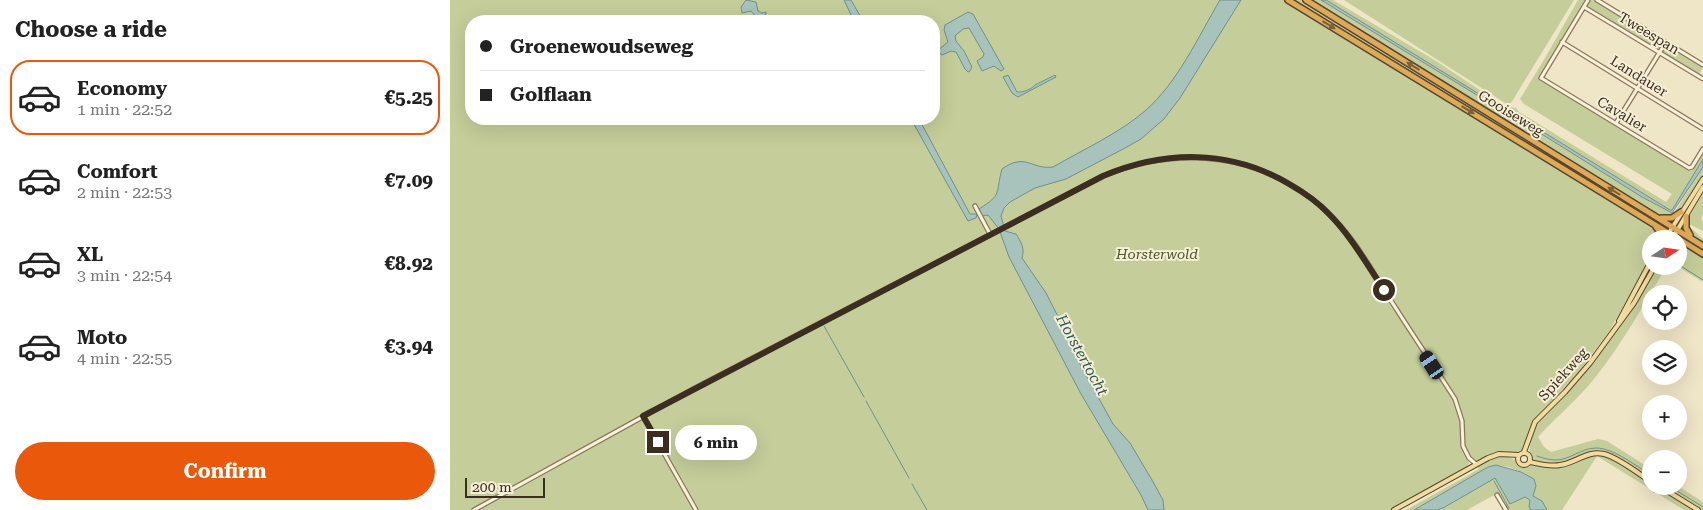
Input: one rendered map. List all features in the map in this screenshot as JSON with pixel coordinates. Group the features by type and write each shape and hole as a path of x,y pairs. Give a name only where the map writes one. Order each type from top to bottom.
{"highway":[{"name":"Gooiseweg","path":"1288,0 1663,230"},
{"name":"Gooiseweg","path":"1306,0 1703,246"},
{"path":"1656,216 1669,219 1684,214 1686,231 1696,241"},
{"path":"1652,223 1658,230"},
{"name":"Gooiseweg","path":"1688,245 1703,254"},
{"path":"1688,246 1692,247"}],"main road":[{"path":"1684,214 1703,179"},
{"path":"1675,228 1703,187"},
{"name":"Spiekweg","path":"1617,324 1643,275"},
{"name":"Spiekweg","path":"1526,453 1535,422 1581,374 1634,303 1650,275"},
{"path":"1394,510 1473,465 1491,456 1503,454 1518,457 1526,453 1530,460 1543,464 1561,465 1584,455 1606,454 1642,476"},
{"path":"1518,457 1519,463 1522,465 1527,464 1530,460"},
{"path":"1673,495 1698,510"}],"street":[{"path":"1562,42 1588,0"},
{"name":"Tweespan","path":"1597,0 1703,65"},
{"name":"Tweespan","path":"1584,7 1703,79"},
{"name":"Cavalier","path":"1562,42 1542,78 1691,168 1703,149"},
{"name":"Landauer","path":"1562,42 1703,129"},
{"path":"1616,123 1666,42"},
{"path":"474,510 643,416 1103,176 1125,167 1158,159 1190,157 1215,158 1246,165 1280,179 1327,211 1354,244 1455,399 1462,421 1463,446 1473,465"},
{"path":"975,206 990,234"},
{"path":"643,416 696,510"},
{"path":"1498,496 1506,510"}],"green space":[{"name":"Horsterwold","path":"450,0 1285,0 1657,230 1642,230 1642,273 1610,330 1578,373 1534,420 1523,450 1518,453 1495,454 1476,461 1472,459 1466,449 1463,450 1469,462 1468,467 1391,510 698,510 647,418 644,420 695,510 450,510"},
{"path":"1291,0 1302,0 1664,223 1662,226"},
{"path":"1309,0 1321,0 1509,113 1326,0 1333,0 1436,61 1504,106 1516,108 1519,112 1666,202 1672,194 1524,104 1520,99 1578,0 1586,0 1538,78 1691,171 1703,154 1703,159 1672,210 1667,209 1514,114 1513,116 1642,197 1671,213 1674,213 1703,167 1703,177 1674,217 1662,216"},
{"path":"1344,0 1574,0 1511,103 1505,103"},
{"path":"1589,0 1594,0 1661,41 1662,44 1659,48 1654,48 1589,8 1587,4"},
{"path":"1666,45 1703,66 1699,75 1663,53"},
{"path":"1703,190 1703,215 1701,219 1703,221 1703,231 1691,225 1689,226 1703,239 1703,242 1689,233 1688,217"},
{"path":"1688,250 1703,257 1703,282 1688,273"},
{"path":"1652,275 1662,275 1656,285 1646,285"},
{"path":"1642,291 1642,307 1604,366 1587,387 1538,437 1544,447 1551,452 1598,439 1607,441 1642,463 1642,484 1597,456 1562,510 1547,510 1542,501 1534,497 1534,479 1506,466 1494,466 1488,467 1414,510 1406,510 1479,469 1477,465 1490,459 1508,457 1523,466 1531,463 1532,458 1529,453 1532,434 1536,424 1579,380"},
{"path":"1495,478 1511,504 1525,497 1530,500 1529,507 1531,510 1506,510 1504,506 1506,504 1502,497 1500,498 1496,494 1467,510 1437,510 1446,507"},
{"path":"1687,492 1703,502 1703,510 1684,510 1660,495 1687,495"}],"water":[{"path":"746,0 756,2 758,11 766,12 766,14 754,15 751,11 742,13 741,7"},
{"path":"844,0 851,0 860,15 851,15"},
{"path":"1220,0 1241,0 1180,98 1164,119 1141,139 1125,148 1066,179 1035,188 1010,202 1004,208 1001,216 1005,231 1016,234 1023,248 1022,258 1046,293 1066,332 1071,348 1113,424 1130,443 1163,500 1164,510 1148,510 1081,394 1009,257 999,229 988,215 982,216 979,209 995,196 1002,169 1010,164 1023,162 1053,167 1112,134 1145,111 1168,87"},
{"path":"1321,0 1326,0 1510,113 1508,114"},
{"path":"968,12 973,14 1004,69 1001,71 994,66 982,71 977,61 984,54 969,28 963,29 955,36 956,41 964,51 972,67 970,71 968,72 965,69 956,52 951,51 942,55 940,49 948,42 944,30 945,25"},
{"path":"1008,75 1017,92 1019,92 1029,89 1055,75 1056,77 1018,97 1012,93 1003,77"},
{"path":"1514,114 1670,210 1672,210 1703,159 1703,167 1672,213 1642,197 1513,116"},
{"path":"914,125 922,125 970,214 977,214 976,218 968,221"},
{"path":"1496,465 1521,472 1534,479 1536,486 1533,496 1542,501 1547,510 1531,510 1529,507 1530,500 1525,497 1510,504 1495,478 1445,507 1437,510 1414,510 1488,467"}],"waterway":[{"path":"1688,271 1703,280"},
{"path":"824,326 864,397"},
{"path":"866,401 909,478"},
{"path":"1537,456 1556,460 1596,448 1618,454 1642,469"},
{"path":"1494,481 1509,508"},
{"path":"912,484 927,510"},
{"path":"1684,495 1703,507"}],"route":[{"path":"658,442 643,416 1103,176 1125,167 1158,159 1179,157 1215,158 1246,165 1280,179 1327,211 1348,234 1384,290"}],"water label":[{"name":"Horstertocht","path":"1082,355"}]}
